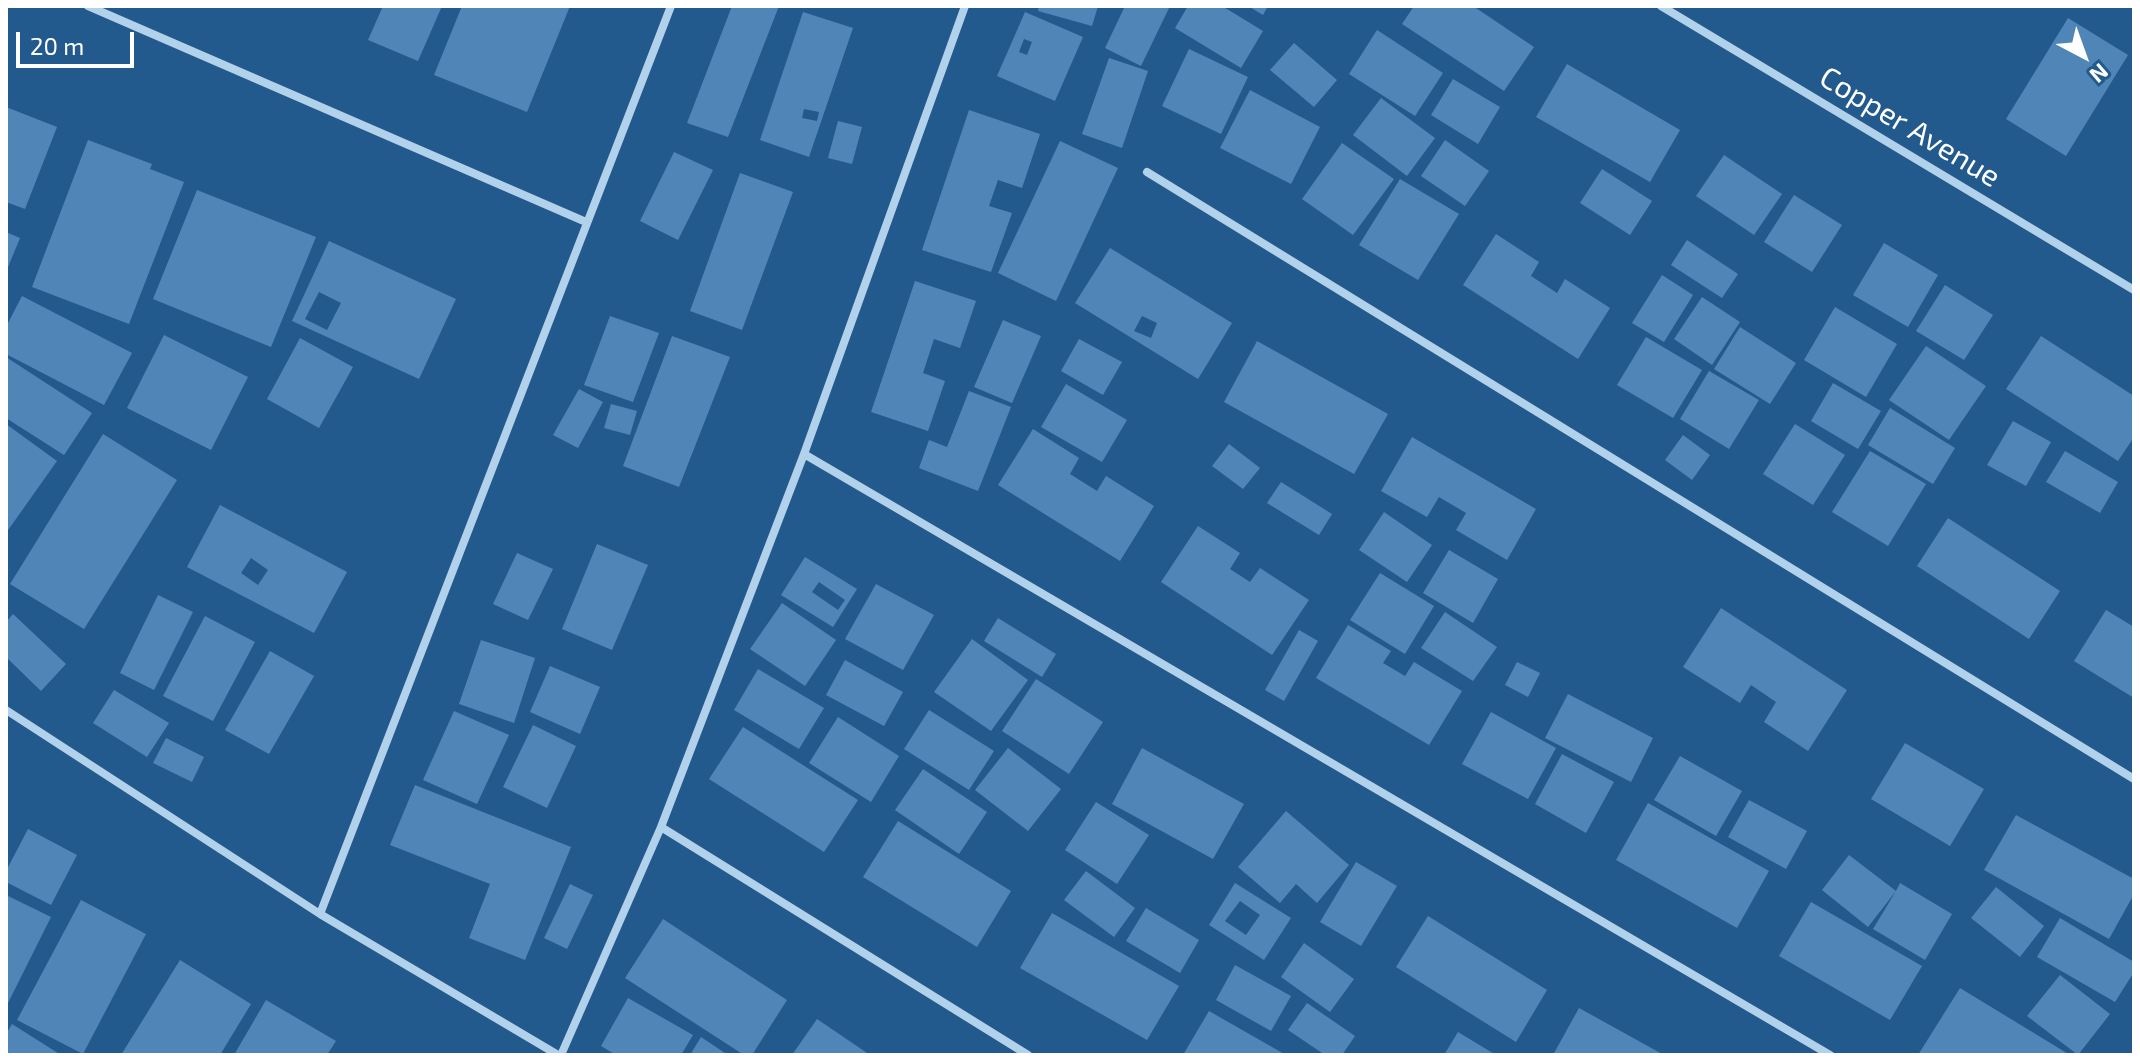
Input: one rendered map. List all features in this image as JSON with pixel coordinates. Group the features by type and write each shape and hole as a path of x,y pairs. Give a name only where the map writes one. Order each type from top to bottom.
{"street":[{"path":"320,914 671,6"},
{"path":"6,710 320,914 560,1055 661,827 804,454 965,6"},
{"name":"Copper Avenue","path":"1661,6 2134,290"},
{"path":"94,7 586,222"},
{"path":"1147,172 2134,779"},
{"path":"804,454 1830,1055"},
{"path":"661,827 1028,1055"}],"building":[{"path":"383,6 442,6 418,61 368,40"},
{"path":"462,6 570,6 527,112 434,75"},
{"path":"732,6 779,6 728,137 687,123"},
{"path":"1039,6 1098,6 1092,26 1038,11"},
{"path":"1125,6 1170,6 1141,66 1105,48"},
{"path":"1188,6 1222,6 1263,31 1241,68 1175,28"},
{"path":"1248,6 1268,6 1263,15"},
{"path":"1414,6 1473,6 1534,47 1504,91 1402,24"},
{"path":"803,12 853,28 809,157 760,140","holes":["804,109 819,112 817,121 802,118"]},
{"path":"1025,12 1083,37 1055,101 997,76","holes":["1024,39 1032,42 1027,55 1019,52"]},
{"path":"2068,18 2128,55 2066,156 2006,119"},
{"path":"1377,30 1443,73 1415,116 1349,74"},
{"path":"1294,43 1337,80 1314,107 1270,70"},
{"path":"1189,49 1248,77 1221,134 1162,106"},
{"path":"1109,58 1148,71 1122,148 1082,134"},
{"path":"1567,64 1680,130 1650,182 1536,117"},
{"path":"1453,79 1500,107 1478,144 1431,115"},
{"path":"1250,90 1320,127 1291,184 1220,148"},
{"path":"1381,98 1435,138 1407,176 1353,135"},
{"path":"6,107 57,127 25,209 6,202"},
{"path":"969,110 1040,134 1022,188 998,180 989,206 1012,213 991,272 922,250"},
{"path":"838,121 862,127 852,164 828,158"},
{"path":"88,140 152,164 150,169 184,182 129,324 32,287"},
{"path":"1445,140 1489,171 1465,206 1421,176"},
{"path":"1060,141 1118,168 1056,301 998,273"},
{"path":"1342,143 1394,179 1353,235 1302,199"},
{"path":"674,152 713,170 678,240 640,221"},
{"path":"1724,155 1782,194 1754,235 1696,196"},
{"path":"1602,169 1652,201 1630,235 1580,203"},
{"path":"740,173 793,192 742,330 690,311"},
{"path":"1400,179 1459,214 1418,280 1359,245"},
{"path":"197,190 316,237 271,347 153,299"},
{"path":"1794,195 1842,225 1812,272 1764,242"},
{"path":"6,232 20,238 6,272"},
{"path":"1496,234 1539,262 1531,276 1557,293 1565,279 1610,308 1578,359 1463,285"},
{"path":"1687,240 1738,274 1722,298 1671,265"},
{"path":"329,241 456,299 419,379 292,321","holes":["319,292 341,303 327,330 305,319"]},
{"path":"1884,243 1938,275 1908,327 1853,295"},
{"path":"1110,248 1232,323 1198,379 1075,303","holes":["1142,316 1157,323 1151,338 1134,331"]},
{"path":"1662,275 1693,295 1664,342 1632,323"},
{"path":"915,281 976,301 960,348 934,339 923,373 945,381 928,431 871,412"},
{"path":"1945,285 1993,315 1964,360 1916,331"},
{"path":"22,296 132,353 104,405 6,354 6,327"},
{"path":"1702,297 1740,322 1712,365 1674,339"},
{"path":"1835,307 1897,344 1866,397 1804,360"},
{"path":"610,316 659,333 633,402 584,385"},
{"path":"1003,320 1041,336 1012,403 974,387"},
{"path":"1740,327 1796,363 1770,404 1714,369"},
{"path":"164,335 248,377 211,450 127,408"},
{"path":"672,336 730,357 679,487 623,466"},
{"path":"2041,336 2134,396 2134,437 2118,461 2006,389"},
{"path":"1646,337 1702,370 1673,418 1617,385"},
{"path":"300,338 353,367 319,428 267,399"},
{"path":"1079,339 1122,362 1103,395 1061,371"},
{"path":"1257,341 1388,414 1354,474 1224,402"},
{"path":"1926,346 1986,386 1949,440 1889,400"},
{"path":"6,357 92,413 64,455 6,418"},
{"path":"1709,371 1759,400 1729,449 1680,419"},
{"path":"1833,383 1881,411 1858,449 1811,421"},
{"path":"1066,384 1127,420 1102,462 1041,427"},
{"path":"579,389 603,402 578,448 553,435"},
{"path":"969,391 1011,407 978,491 919,468 929,440 947,447"},
{"path":"611,404 637,411 630,435 604,428"},
{"path":"1890,408 1955,448 1933,484 1868,445"},
{"path":"2013,421 2051,442 2026,486 1987,465"},
{"path":"6,424 57,461 6,533"},
{"path":"1795,424 1845,455 1813,505 1763,474"},
{"path":"1033,429 1079,458 1070,474 1097,491 1106,476 1154,506 1120,561 998,485"},
{"path":"103,434 177,480 84,629 10,584"},
{"path":"1683,435 1710,455 1692,480 1665,460"},
{"path":"1412,437 1536,509 1507,560 1456,530 1466,513 1439,497 1427,517 1381,491"},
{"path":"1229,444 1260,468 1243,489 1212,466"},
{"path":"1870,451 1926,484 1888,546 1832,512"},
{"path":"2065,451 2118,482 2100,513 2046,482"},
{"path":"1281,482 1332,514 1319,535 1267,503"},
{"path":"220,505 347,572 314,633 187,567","holes":["251,558 268,570 258,585 241,573"]},
{"path":"1384,512 1432,545 1407,582 1359,550"},
{"path":"1948,518 2060,591 2029,639 1917,566"},
{"path":"1198,526 1240,553 1230,569 1250,582 1260,568 1309,600 1272,655 1161,582"},
{"path":"597,544 648,565 612,650 562,629"},
{"path":"1449,550 1498,579 1473,623 1423,593"},
{"path":"517,553 553,569 528,620 493,604"},
{"path":"805,557 857,589 833,627 781,595","holes":["819,582 845,600 838,610 812,592"]},
{"path":"1380,573 1434,606 1405,654 1350,620"},
{"path":"876,584 934,615 903,670 845,639"},
{"path":"158,595 193,612 154,690 120,673"},
{"path":"782,603 836,640 805,686 750,649"},
{"path":"1721,608 1847,690 1808,751 1764,722 1776,702 1751,685 1740,703 1683,667"},
{"path":"2106,610 2134,627 2134,698 2074,661"},
{"path":"1445,612 1497,647 1473,681 1421,648"},
{"path":"13,614 66,664 41,691 6,657 6,622"},
{"path":"205,616 255,642 213,721 163,696"},
{"path":"998,618 1056,654 1042,677 984,641"},
{"path":"1348,625 1391,651 1383,663 1405,676 1414,662 1462,691 1429,745 1316,678"},
{"path":"1299,630 1318,641 1284,701 1265,690"},
{"path":"972,639 1028,680 991,731 934,692"},
{"path":"481,640 535,658 514,723 459,704"},
{"path":"270,651 314,676 269,754 225,730"},
{"path":"845,660 903,692 884,726 826,695"},
{"path":"1517,662 1540,673 1528,697 1505,685"},
{"path":"550,666 600,687 580,734 530,712"},
{"path":"758,669 824,708 799,749 734,710"},
{"path":"1036,679 1103,722 1069,774 1002,731"},
{"path":"114,690 169,723 147,757 93,723"},
{"path":"1568,694 1653,738 1631,782 1545,738"},
{"path":"929,710 994,751 969,790 904,749"},
{"path":"454,711 509,735 477,804 423,780"},
{"path":"1491,712 1556,748 1528,799 1462,764"},
{"path":"838,717 899,756 871,802 809,763"},
{"path":"533,725 576,746 547,808 503,787"},
{"path":"743,727 858,800 824,852 709,779"},
{"path":"166,738 204,757 192,782 153,763"},
{"path":"1905,743 1984,789 1950,846 1871,799"},
{"path":"1008,748 1061,789 1028,831 975,790"},
{"path":"1142,748 1244,804 1213,859 1112,804"},
{"path":"1562,754 1614,782 1586,833 1535,804"},
{"path":"1680,756 1742,791 1716,836 1654,800"},
{"path":"923,769 987,812 959,854 895,810"},
{"path":"415,785 571,847 525,960 469,938 490,884 390,845"},
{"path":"1749,800 1807,831 1786,869 1728,837"},
{"path":"1096,802 1149,835 1117,884 1065,850"},
{"path":"1648,803 1769,871 1737,928 1616,860"},
{"path":"1286,811 1349,865 1317,903 1296,884 1280,903 1238,867"},
{"path":"2016,815 2134,879 2134,894 2109,939 1984,870"},
{"path":"898,821 1011,891 977,947 863,877"},
{"path":"28,829 77,855 51,905 6,882 6,871"},
{"path":"1849,855 1896,891 1868,927 1822,890"},
{"path":"1356,862 1397,886 1361,946 1320,922"},
{"path":"1086,871 1135,908 1114,937 1064,900"},
{"path":"1235,883 1291,918 1264,960 1209,925","holes":["1240,901 1260,915 1246,935 1225,921"]},
{"path":"1900,883 1952,914 1925,960 1873,929"},
{"path":"570,884 593,895 567,949 544,938"},
{"path":"1996,887 2044,926 2020,957 1971,918"},
{"path":"6,895 51,917 6,1007"},
{"path":"81,900 146,934 83,1054 17,1020"},
{"path":"1811,902 1922,966 1890,1020 1779,956"},
{"path":"1146,908 1199,940 1180,973 1126,941"},
{"path":"1052,913 1179,986 1147,1040 1020,968"},
{"path":"1428,916 1547,990 1516,1042 1396,967"},
{"path":"2060,918 2134,962 2134,972 2115,1002 2037,957"},
{"path":"663,919 787,1000 752,1055 744,1055 625,978"},
{"path":"1304,943 1354,979 1330,1012 1281,977"},
{"path":"180,960 251,1004 220,1055 121,1055"},
{"path":"1235,965 1291,996 1271,1031 1216,1000"},
{"path":"2060,975 2110,1014 2078,1055 2027,1016"},
{"path":"1960,988 2070,1055 1918,1055"},
{"path":"628,998 693,1035 681,1055 616,1055 601,1046"},
{"path":"266,1000 336,1041 327,1055 234,1055"},
{"path":"1307,1003 1355,1036 1342,1055 1325,1055 1288,1030"},
{"path":"1579,1008 1664,1055 1553,1055"},
{"path":"1209,1011 1286,1055 1183,1055"},
{"path":"817,1019 870,1055 792,1055"},
{"path":"12,1024 61,1055 6,1055 6,1034"},
{"path":"1458,1032 1496,1055 1444,1055"},
{"path":"701,1037 728,1055 690,1055"}]}
